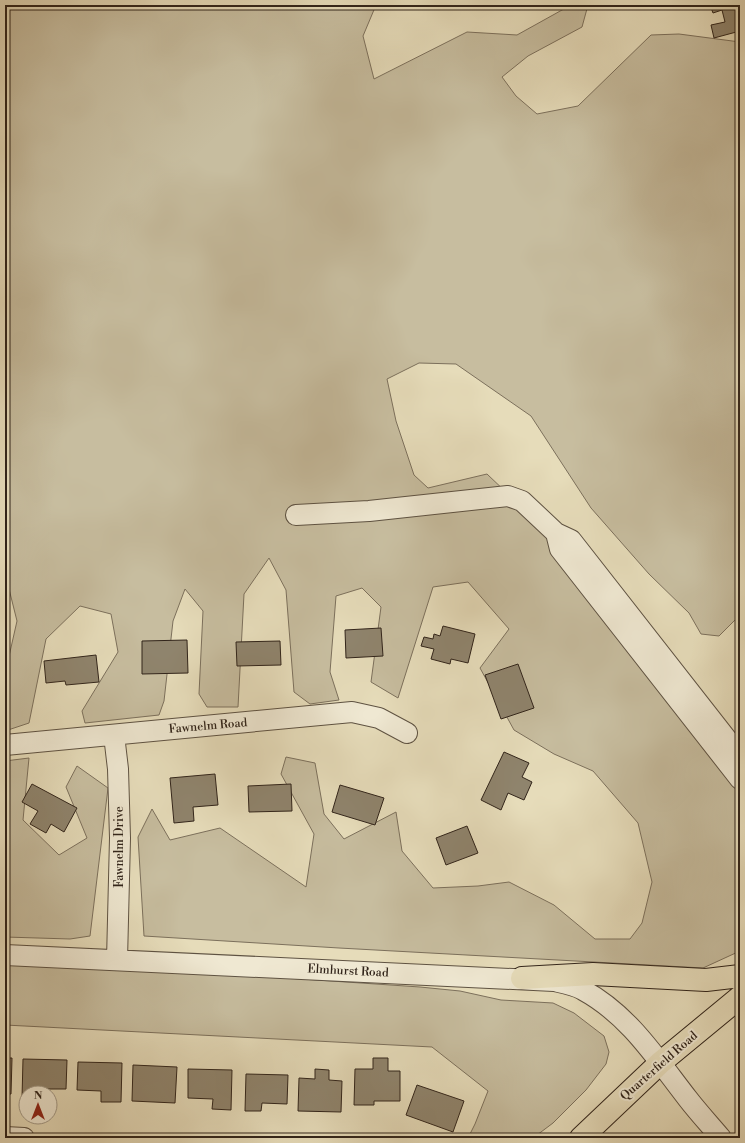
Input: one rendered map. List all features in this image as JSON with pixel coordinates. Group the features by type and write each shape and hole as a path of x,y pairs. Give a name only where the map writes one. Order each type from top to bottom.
{"main road":[{"path":"522,978 593,974 706,980 740,976"},
{"name":"Quarterfield Road","path":"581,1138 660,1063 740,997"}],"street":[{"path":"296,515 369,510 508,496 522,501 556,533 571,540 740,756"},
{"path":"556,533 560,549 740,779"},
{"name":"Fawnelm Road","path":"5,745 352,712 379,718 407,733"},
{"name":"Fawnelm Drive","path":"114,735 118,769 120,838 117,960"},
{"name":"Elmhurst Road","path":"5,955 522,978 554,981 581,989 606,1003 625,1020 644,1041 688,1099 721,1138"},
{"path":"5,1137 24,1138"}],"shaded area":[{"path":"5,5 376,5 363,36 374,79 467,32 517,35 571,5 588,5 582,27 528,56 502,77 516,96 537,114 578,106 651,35 679,34 740,42 740,619 737,618 719,636 701,634 689,613 649,574 591,508 531,416 456,364 419,363 387,379 396,421 414,475 428,488 487,474 572,555 740,767 740,951 703,968 144,936 138,837 152,809 170,840 220,828 306,887 314,834 281,774 286,757 315,763 324,814 344,839 396,812 402,851 433,888 478,886 509,882 554,905 595,939 630,939 642,923 652,882 638,823 593,771 554,754 514,730 480,668 509,629 468,582 433,587 398,698 371,682 381,607 362,588 336,596 330,672 339,700 310,704 294,692 286,590 269,558 244,594 238,707 207,707 199,694 203,611 185,589 173,621 164,701 159,715 85,723 82,711 118,652 111,614 80,606 46,639 29,723 5,731 5,674 17,621 5,577"},
{"path":"29,758 23,820 59,855 87,838 66,787 77,766 108,788 90,936 70,939 5,937 5,761"},
{"path":"5,964 242,975 420,987 460,991 501,1000 553,1003 574,1013 604,1036 609,1052 606,1064 586,1090 553,1123 533,1138 468,1138 488,1091 432,1047 5,1025"}],"building":[{"path":"710,5 740,5 740,31 714,38 711,25 725,22 722,10 713,13"},
{"path":"443,626 475,634 468,663 451,659 450,664 431,659 434,649 421,646 424,637 433,639 434,634 440,636"},
{"path":"381,628 383,656 346,658 345,630"},
{"path":"187,640 188,673 142,674 142,641"},
{"path":"280,641 281,665 237,666 236,642"},
{"path":"96,655 99,682 66,685 65,681 46,683 44,661"},
{"path":"518,664 534,708 501,719 485,675"},
{"path":"504,752 529,763 522,777 532,782 524,800 508,793 501,810 481,800"},
{"path":"215,774 218,805 193,807 194,821 174,823 170,778"},
{"path":"32,784 77,808 64,832 51,824 46,833 30,824 38,811 22,802"},
{"path":"291,784 292,811 249,812 248,786"},
{"path":"340,785 384,798 375,825 332,812"},
{"path":"467,826 478,853 446,865 436,838"},
{"path":"5,1058 12,1058 11,1094 5,1094"},
{"path":"373,1058 388,1058 388,1071 400,1071 400,1101 374,1101 374,1105 354,1105 355,1069 373,1069"},
{"path":"23,1059 67,1060 66,1089 58,1089 58,1085 22,1085"},
{"path":"78,1062 122,1063 121,1102 101,1102 101,1091 77,1090"},
{"path":"133,1065 177,1067 175,1103 132,1101"},
{"path":"188,1069 232,1070 231,1110 212,1109 213,1099 188,1098"},
{"path":"315,1069 329,1070 329,1080 342,1081 341,1112 298,1111 299,1078 315,1079"},
{"path":"246,1074 288,1075 287,1104 262,1103 261,1111 245,1111"},
{"path":"417,1085 464,1101 453,1132 406,1115"}]}
